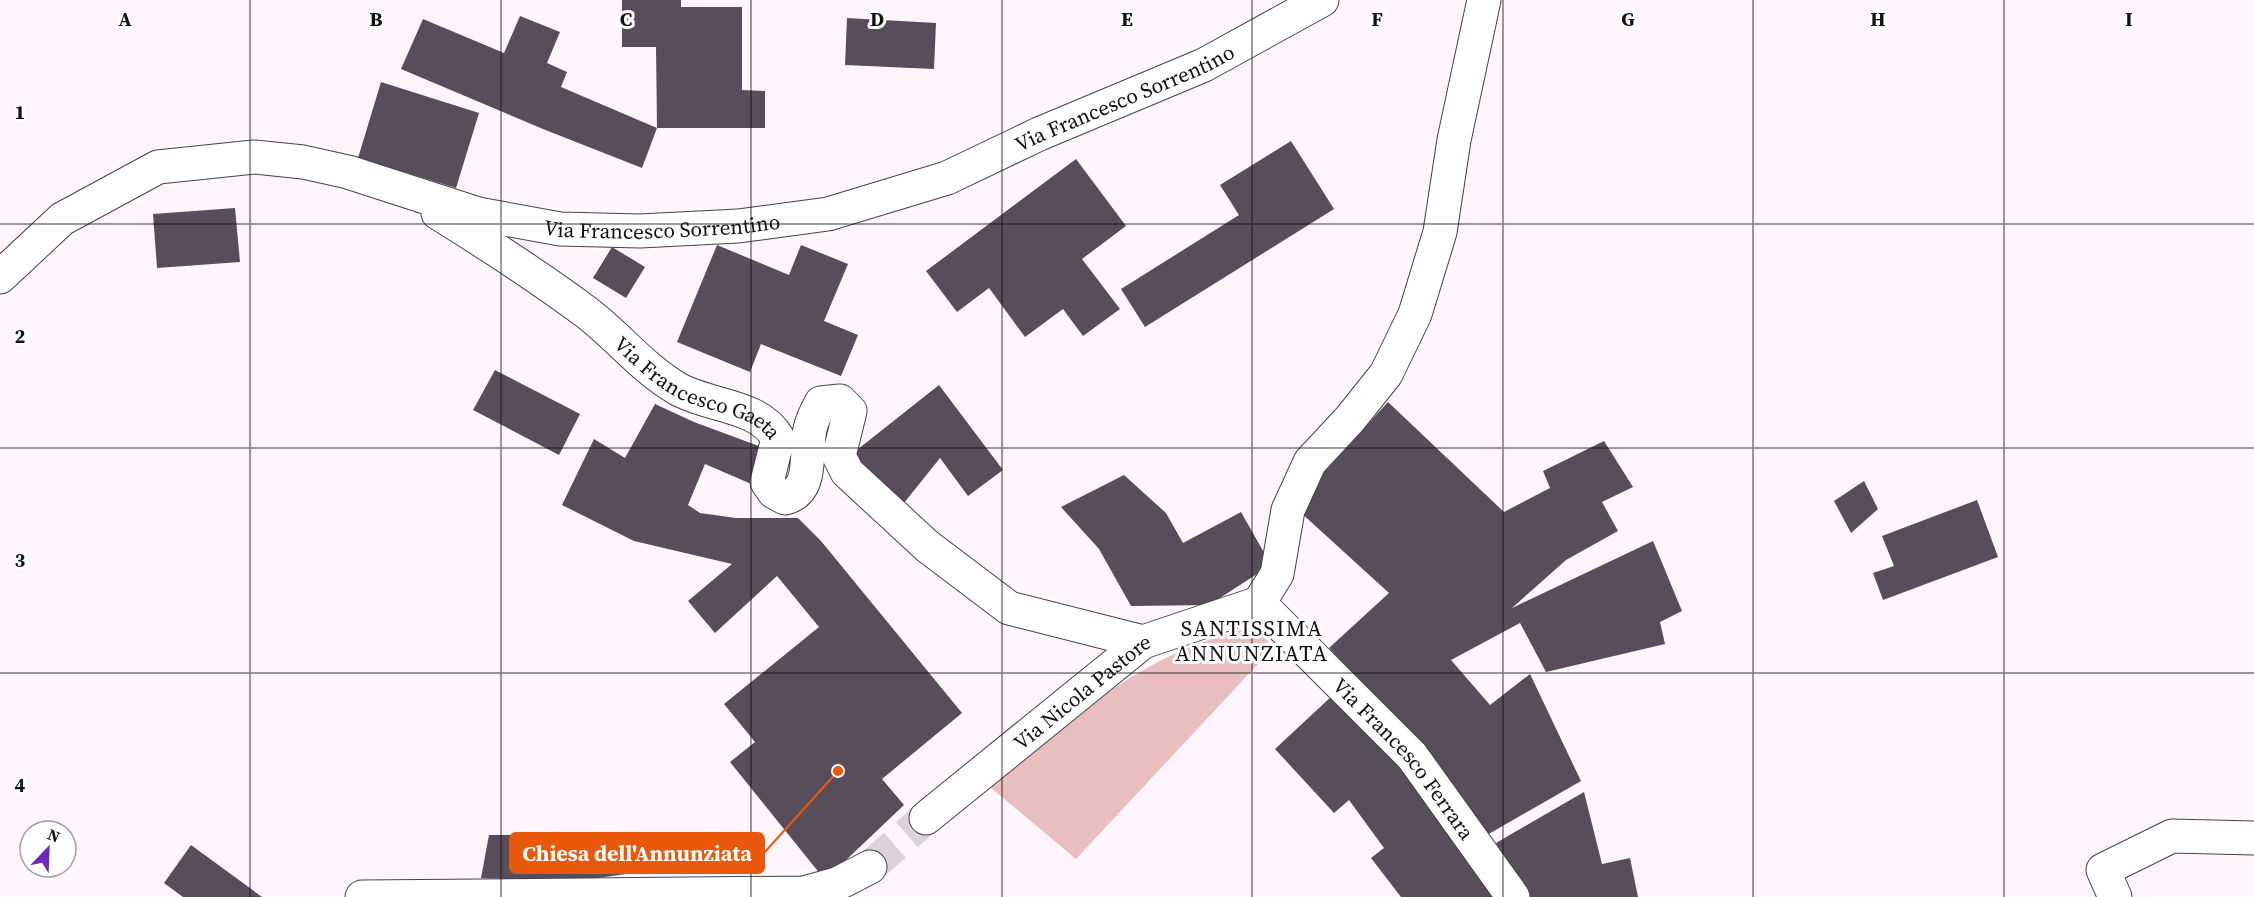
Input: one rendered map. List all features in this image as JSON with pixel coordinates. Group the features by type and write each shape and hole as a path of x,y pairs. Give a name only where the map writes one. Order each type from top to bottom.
{"street":[{"name":"Via Francesco Sorrentino","path":"0,277 62,219 158,167 254,158 303,162 398,188 478,214 560,229 640,231 738,226 828,214 947,178 1039,134 1204,65 1322,0"},
{"path":"1259,603 1277,574 1288,510 1310,462 1350,419 1386,374 1415,314 1440,232 1454,140 1484,0"},
{"name":"Via Francesco Gaeta","path":"398,188 473,235 588,313 634,356 678,389 754,416 770,426 778,438 767,482 779,495 785,498 796,495 804,484 810,429 814,416 821,403 840,401 850,411 839,456 847,472 927,546 1009,608 1143,642"},
{"name":"Via Nicola Pastore","path":"926,818 1143,642 1259,603"},
{"name":"Via Francesco Ferrara","path":"1259,603 1412,756 1513,897"},
{"path":"2115,897 2103,870 2172,836 2254,838"},
{"path":"362,897 804,893 837,884 870,867"}],"shaded area":[{"path":"1255,626 1273,648 1076,859 990,787 1088,706 1141,671 1198,644"}],"building":[{"path":"622,0 681,0 681,7 742,7 742,90 765,91 765,128 657,128 656,47 622,47"},
{"path":"520,16 560,32 547,63 567,72 561,87 657,128 642,168 401,69 423,19 504,53"},
{"path":"847,18 936,23 934,69 845,65"},
{"path":"381,82 479,113 456,188 358,158"},
{"path":"1291,141 1334,209 1145,327 1121,289 1239,215 1220,185"},
{"path":"1076,159 1126,226 1082,259 1120,309 1083,336 1063,309 1025,337 989,288 957,312 926,271"},
{"path":"235,208 240,262 157,268 153,214"},
{"path":"717,245 789,275 801,245 848,264 824,321 858,335 841,376 761,344 750,372 677,342"},
{"path":"612,247 645,267 626,298 593,278"},
{"path":"495,370 580,414 559,455 473,410"},
{"path":"939,385 1003,470 968,496 940,458 900,508 848,457"},
{"path":"1388,402 1504,512 1550,488 1543,471 1604,441 1633,487 1602,502 1618,531 1566,560 1512,608 1653,541 1682,611 1660,622 1665,644 1546,672 1520,623 1451,660 1490,705 1530,674 1581,781 1487,835 1427,757 1329,648 1389,593 1299,511 1316,481"},
{"path":"655,404 694,422 767,449 756,486 705,464 688,505 700,513 736,518 798,518 821,541 962,713 882,779 904,805 825,880 730,762 755,742 724,704 819,627 777,576 715,633 688,601 732,564 634,541 562,505 594,439 625,458"},
{"path":"1124,475 1166,513 1183,543 1241,512 1271,565 1209,605 1131,606 1099,549 1061,507"},
{"path":"1864,481 1878,509 1851,533 1834,501"},
{"path":"1977,500 1998,557 1883,600 1873,573 1894,566 1882,536"},
{"path":"1333,695 1393,759 1498,897 1401,897 1371,858 1384,848 1349,800 1334,813 1275,749"},
{"path":"1584,792 1602,864 1630,858 1638,897 1524,897 1496,843"},
{"path":"489,835 705,836 704,863 569,882 481,878"},
{"path":"191,845 262,897 183,897 164,883"}],"tunnel":[{"path":"870,867 926,818"}],"place":[{"name":"Chiesa dell'Annunziata","path":"838,771"}],"district":[{"name":"SANTISSIMA ANNUNZIATA","path":"1252,640"}]}
